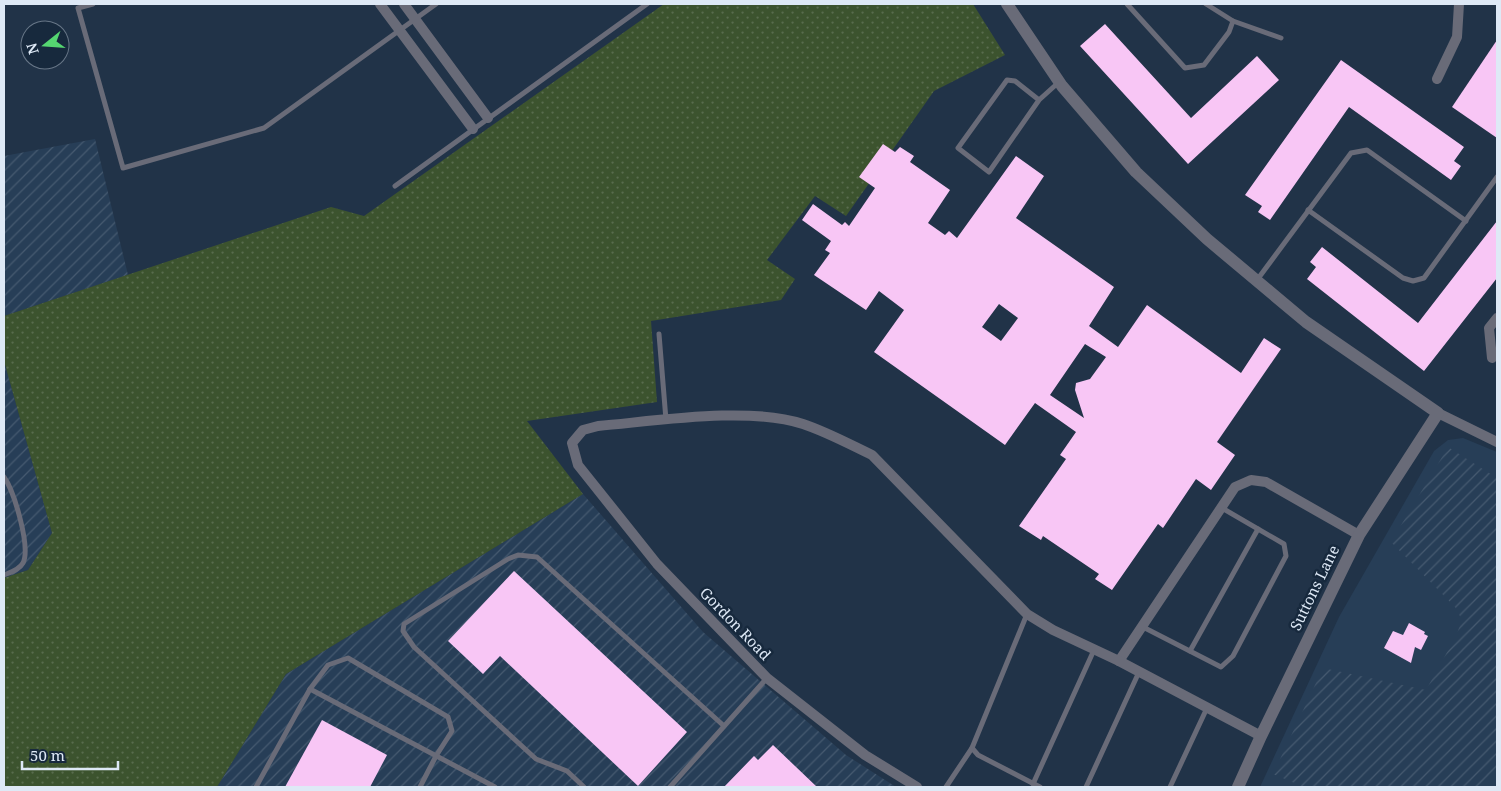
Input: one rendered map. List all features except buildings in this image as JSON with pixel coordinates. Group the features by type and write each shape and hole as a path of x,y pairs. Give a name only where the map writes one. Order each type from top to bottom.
{"street":[{"path":"380,4 473,129"},
{"path":"404,4 488,118"},
{"path":"1007,4 1059,81 1136,172 1207,239 1306,322 1438,414 1497,442"},
{"path":"1437,79 1457,37 1459,4"},
{"path":"1492,358 1489,328 1497,318"},
{"name":"Suttons Lane","path":"1241,787 1261,736 1359,535 1438,414"},
{"path":"666,421 723,416 768,417 802,423 872,455 1027,614 1053,630 1119,661 1261,736"},
{"name":"Gordon Road","path":"666,421 598,426 583,430 572,443 578,465 657,564 767,678 865,756 916,787"},
{"path":"1119,661 1140,626 1235,487 1251,480 1266,482 1359,535"}],"lane":[{"path":"93,4 78,8 123,168 264,128 436,4"},
{"path":"395,186 647,4"},
{"path":"1127,4 1185,68 1204,65 1229,32 1233,20"},
{"path":"1206,4 1233,20 1281,38"},
{"path":"1039,100 1015,81 1007,80 958,148 989,172 1039,100 1059,81"},
{"path":"1256,280 1350,153 1367,150 1466,221"},
{"path":"1308,210 1403,278 1413,281 1424,278 1497,177"},
{"path":"660,334 666,421"},
{"path":"4,477 10,486 26,545 24,562 16,571 4,575"},
{"path":"1140,626 1221,667 1234,656 1286,556 1284,544 1221,508"},
{"path":"1190,651 1258,529"},
{"path":"584,787 566,771 536,759 529,753 414,647 403,631 404,624 508,559 518,555 536,557 724,726"},
{"path":"946,787 972,748 1027,614"},
{"path":"1033,784 1094,650"},
{"path":"256,787 310,689 328,665 348,658 448,717 452,731 420,787"},
{"path":"1086,787 1139,672"},
{"path":"670,787 767,678"},
{"path":"310,689 495,787"},
{"path":"1170,787 1206,708"},
{"path":"972,748 978,755 1040,787"}],"shaded area":[{"path":"95,139 128,275 4,316 4,156"},
{"path":"4,361 52,533 28,570 4,578"},
{"path":"1463,438 1497,452 1497,787 1260,787 1339,617 1434,451 1448,440"},
{"path":"1448,447 1497,478 1497,774 1486,787 1304,787 1273,774 1323,668 1426,690 1456,636 1462,620 1455,607 1391,542"},
{"path":"583,494 703,632 846,755 896,787 217,787 286,674"}],"green space":[{"path":"664,4 973,4 1005,55 934,91 846,216 815,196 767,260 795,279 781,300 651,321 657,402 527,421 583,494 286,674 217,787 4,787 4,578 28,570 52,533 4,361 4,316 331,207 364,216"}]}
